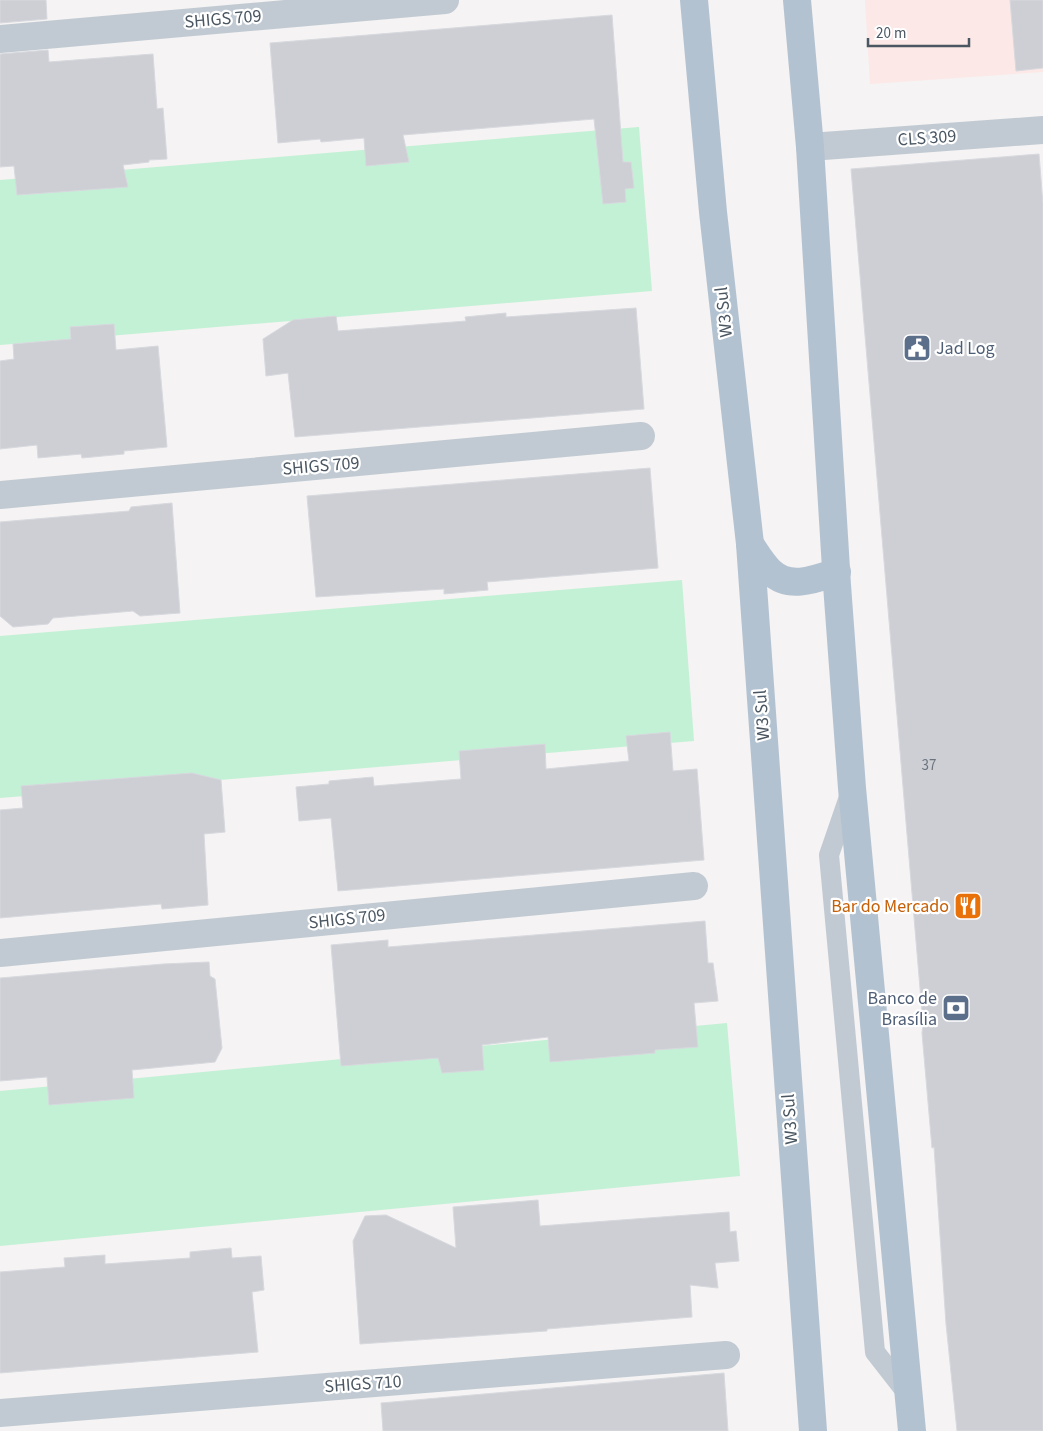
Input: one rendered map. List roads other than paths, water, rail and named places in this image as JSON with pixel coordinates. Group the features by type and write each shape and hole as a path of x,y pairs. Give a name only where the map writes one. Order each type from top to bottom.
{"main road":[{"name":"W3 Sul","path":"694,0 713,212 750,544 813,1431"},
{"path":"797,0 810,147 852,788 912,1431"},
{"path":"750,544 771,573 789,582 809,582 837,572"}],"street":[{"name":"SHIGS 709","path":"0,39 445,0"},
{"name":"CLS 309","path":"810,147 1043,130"},
{"name":"SHIGS 709","path":"0,495 641,436"},
{"name":"SHIGS 709","path":"0,952 694,886"},
{"name":"SHIGS 710","path":"0,1413 726,1355"}],"place":[{"name":"Jad Log","path":"917,348"},
{"name":"Bar do Mercado","path":"968,906"},
{"name":"Banco de Brasília","path":"956,1008"}]}
